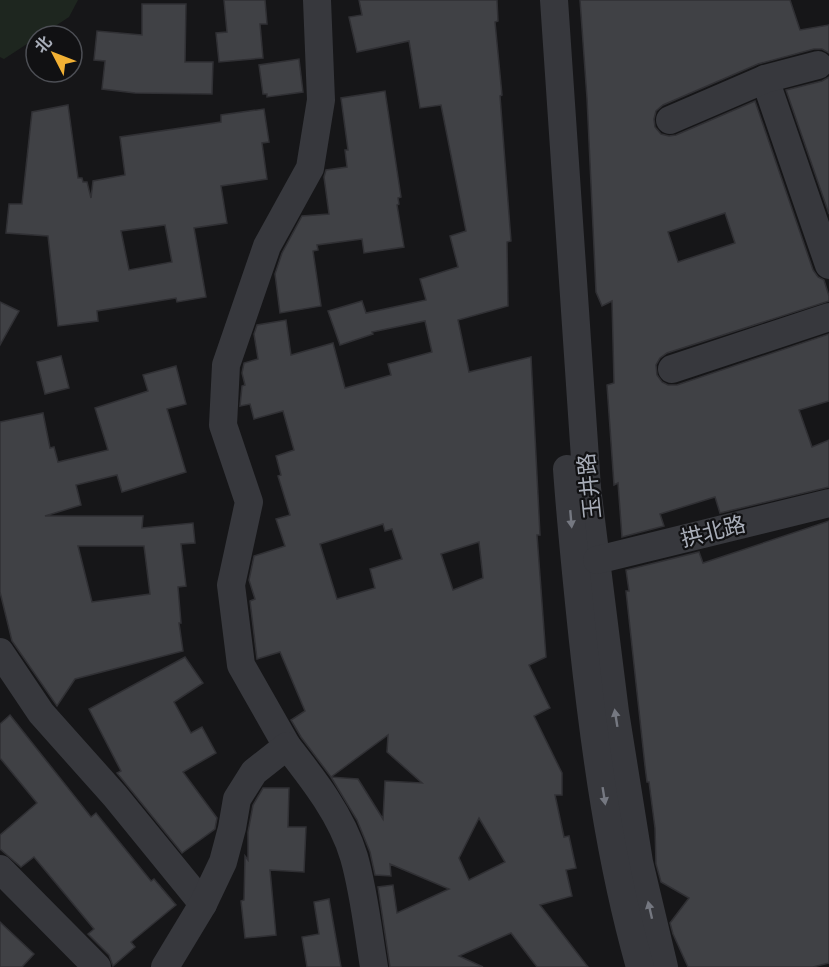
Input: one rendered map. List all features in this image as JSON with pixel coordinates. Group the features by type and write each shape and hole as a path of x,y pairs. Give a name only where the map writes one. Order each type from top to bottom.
{"street":[{"path":"317,0 321,100 310,168 267,246 226,365 222,425 249,502 231,585 241,665 287,746 307,770 339,820 354,856 374,967"},
{"name":"玉井路","path":"536,0 571,523 591,719 614,857 640,967"},
{"name":"玉井路","path":"554,0 587,488 615,712 639,862 664,967"},
{"path":"669,120 765,79 818,65"},
{"path":"765,79 829,265"},
{"path":"672,369 829,317"},
{"name":"拱北路","path":"597,560 829,503"},
{"path":"0,652 41,713 115,796 203,904"},
{"path":"165,967 203,904 223,862 237,799 254,772 287,746"},
{"path":"0,869 97,967"}],"shaded area":[{"path":"0,0 78,0 69,17 58,24 24,24 24,46 4,59 0,57"}],"building":[{"path":"224,0 265,0 267,24 260,24 263,58 219,62 216,33 227,32"},
{"path":"359,0 497,0 498,21 495,22 511,241 507,242 508,306 458,320 469,372 531,357 540,535 537,535 546,657 529,665 550,708 534,716 562,773 562,795 555,795 564,837 569,836 576,868 566,870 572,896 540,905 588,967 537,967 511,933 459,956 483,967 390,967 378,887 393,885 397,913 449,889 390,864 391,876 375,875 370,852 357,820 331,777 291,720 305,711 280,652 257,659 250,601 255,599 249,580 254,556 285,546 276,519 290,515 278,476 281,475 276,456 294,450 283,411 254,419 250,404 240,406 242,386 245,385 242,373 244,363 258,359 254,334 257,325 286,320 291,355 333,343 345,388 391,375 388,364 432,352 425,321 372,332 373,334 340,345 328,311 362,301 366,313 426,300 420,279 458,267 450,236 466,231 441,105 420,108 409,41 357,52 349,17 362,15","holes":["383,524 385,531 392,529 402,559 370,569 375,588 337,599 320,544","479,542 483,578 453,590 441,554","388,735 387,752 422,783 385,781 383,819 358,779 331,777","479,818 505,862 469,880 459,858"]},
{"path":"580,0 790,0 800,30 829,25 829,53 822,49 814,49 758,64 663,105 656,111 654,119 655,127 661,134 676,135 755,101 813,270 818,277 824,280 829,296 829,301 667,353 656,365 657,375 662,382 668,385 677,385 829,334 829,401 799,410 812,447 829,440 829,487 720,513 715,497 660,514 664,526 622,537 618,483 614,485 607,385 614,383 612,301 602,306 596,292","holes":["725,213 735,243 678,262 668,232"]},
{"path":"142,4 186,4 185,62 213,62 212,94 135,93 102,89 105,61 94,60 97,31 142,35"},
{"path":"299,59 303,92 267,97 267,94 263,94 259,65"},
{"path":"829,77 829,214 786,90 822,81"},
{"path":"385,91 401,197 398,198 399,204 397,205 404,247 364,253 362,239 317,245 318,250 313,251 321,306 280,313 275,274 282,253 302,216 329,214 324,177 326,170 347,167 345,150 348,150 341,98"},
{"path":"68,105 78,178 87,182 91,198 93,181 125,175 120,137 221,122 221,115 264,109 269,142 262,143 267,179 221,186 227,223 194,228 206,297 177,302 176,298 97,311 98,321 58,326 48,236 6,233 9,204 22,204 32,112","holes":["165,225 172,262 129,270 121,231"]},
{"path":"0,302 19,311 0,345"},
{"path":"61,356 69,388 45,394 37,362"},
{"path":"176,366 186,404 167,409 186,472 122,492 117,475 76,485 81,505 45,516 143,516 142,528 193,523 195,543 181,544 186,586 178,587 181,623 179,623 183,651 75,679 57,706 12,641 0,592 0,422 43,413 50,448 54,447 58,462 108,450 95,408 148,391 143,375","holes":["78,546 144,546 150,594 92,602"]},
{"path":"829,521 829,963 813,967 688,967 670,923 689,898 661,882 656,864 655,828 645,766 626,591 629,591 626,570 699,552 703,563"},
{"path":"185,657 203,683 174,702 191,733 202,727 216,753 183,772 217,818 215,829 182,853 117,773 121,771 89,709"},
{"path":"10,715 91,817 96,813 151,881 154,879 176,905 131,942 135,947 113,966 109,955 88,934 94,929 34,857 21,867 0,849 0,835 37,803 0,758 0,724"},
{"path":"263,788 289,788 288,827 306,827 304,872 270,870 276,935 245,938 241,901 244,900 245,856 248,860 248,832 253,805"},
{"path":"329,899 341,967 307,967 302,937 319,934 314,902"},
{"path":"0,922 34,954 22,967 0,967"}]}
